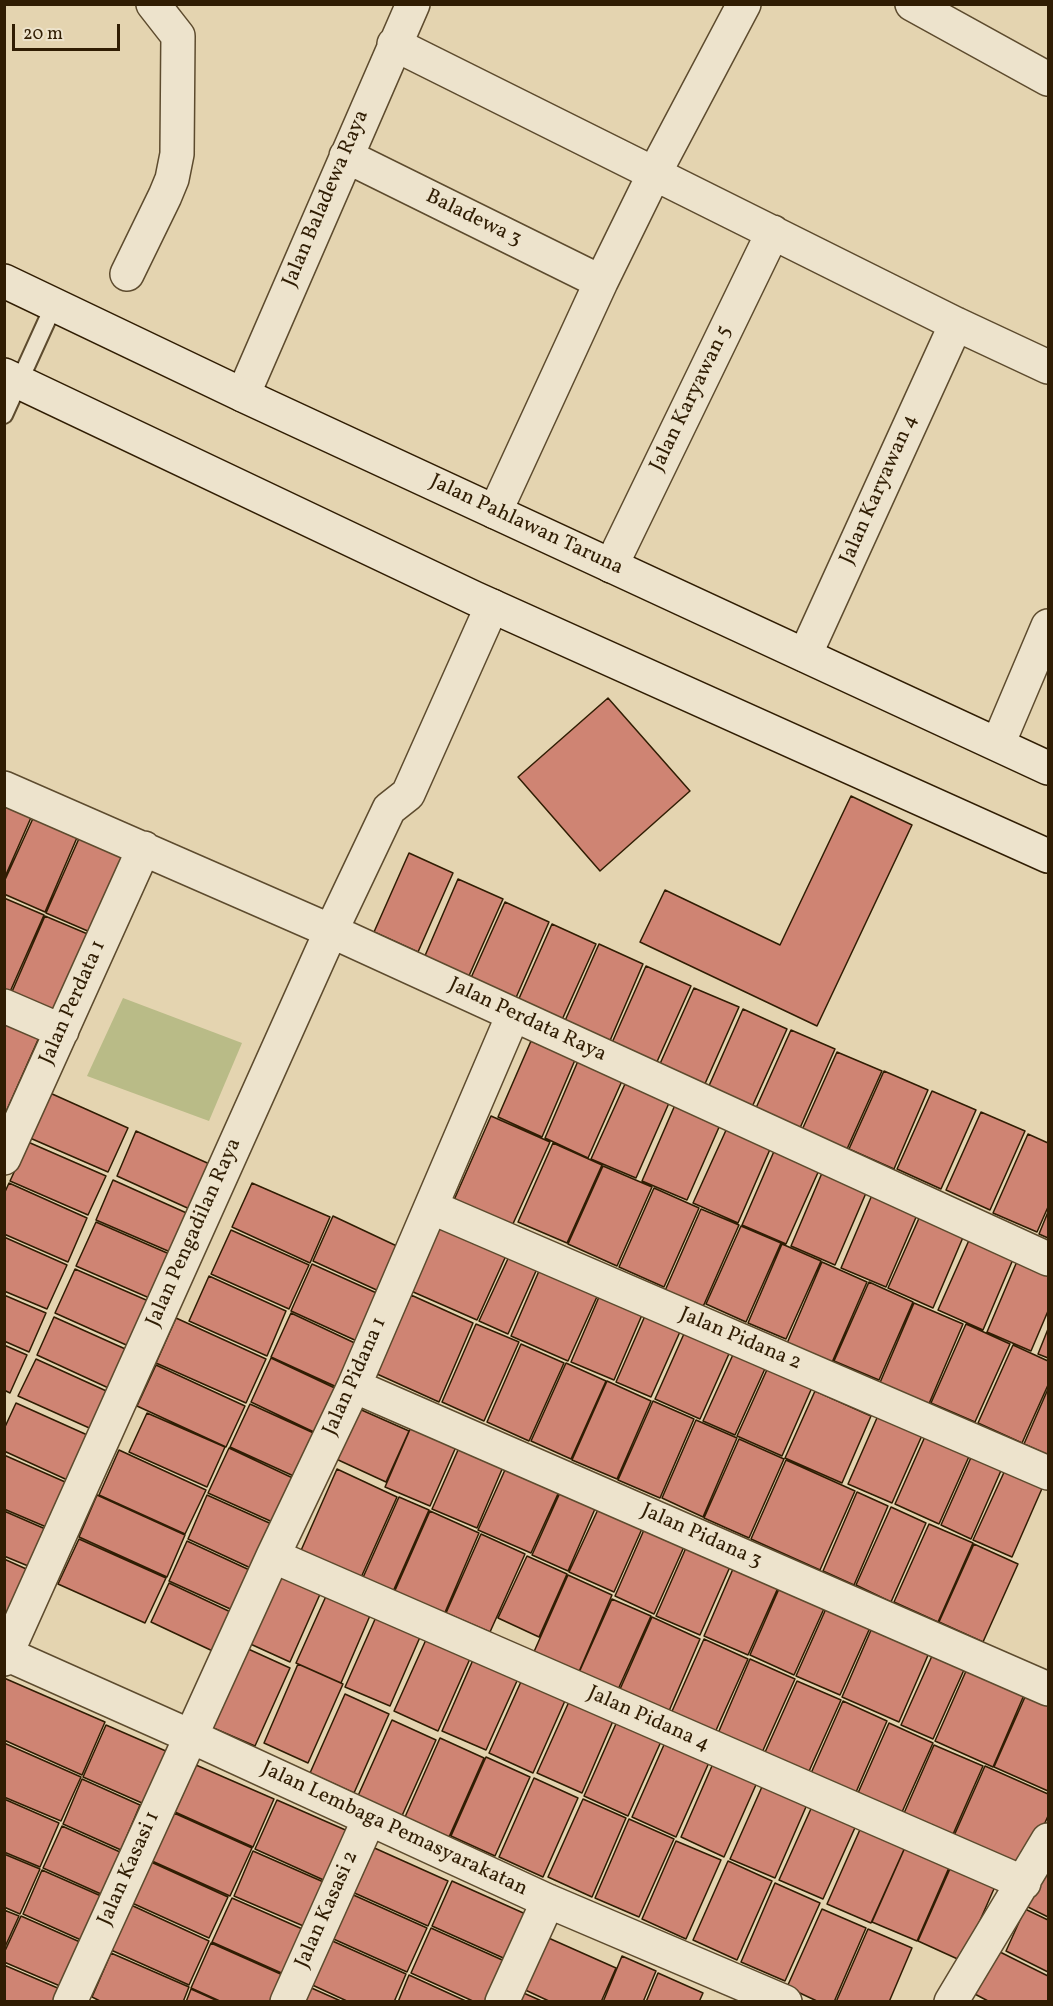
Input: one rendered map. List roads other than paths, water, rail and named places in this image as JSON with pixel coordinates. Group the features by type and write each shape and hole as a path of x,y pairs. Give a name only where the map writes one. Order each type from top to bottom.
{"street":[{"path":"128,274 169,188 177,154 178,36 153,4"},
{"name":"Jalan Baladewa Raya","path":"243,395 412,4"},
{"path":"495,512 601,282 654,174 744,4"},
{"path":"912,4 1048,79"},
{"path":"394,44 956,324 1048,367"},
{"name":"Baladewa 3","path":"346,156 601,282"},
{"name":"Jalan Karyawan 5","path":"611,566 773,232"},
{"name":"Jalan Pahlawan Taruna","path":"4,281 243,395 1048,768"},
{"name":"Jalan Karyawan 4","path":"805,656 956,324"},
{"path":"12,379 483,602 1048,856"},
{"name":"Jalan Pengadilan Raya","path":"5,1656 331,931 389,809 408,794 483,602"},
{"path":"998,744 1048,626"},
{"name":"Jalan Perdata Raya","path":"4,788 331,931 1048,1259"},
{"name":"Jalan Perdata 1","path":"4,1158 144,848"},
{"path":"4,1006 62,1031"},
{"name":"Jalan Pidana 1","path":"190,1736 354,1386 513,1015"},
{"name":"Jalan Pidana 2","path":"431,1207 1048,1473"},
{"name":"Jalan Pidana 3","path":"354,1386 1048,1689"},
{"name":"Jalan Pidana 4","path":"273,1556 1024,1883"},
{"name":"Jalan Lembaga Pemasyarakatan","path":"5,1656 190,1736 548,1900 785,2001"},
{"name":"Jalan Kasasi 1","path":"70,2001 190,1736"},
{"name":"Jalan Kasasi 2","path":"287,2001 369,1819"},
{"path":"951,2001 1048,1840"},
{"path":"502,2001 548,1900"}],"lane":[{"path":"4,415 12,379 54,305"}]}
